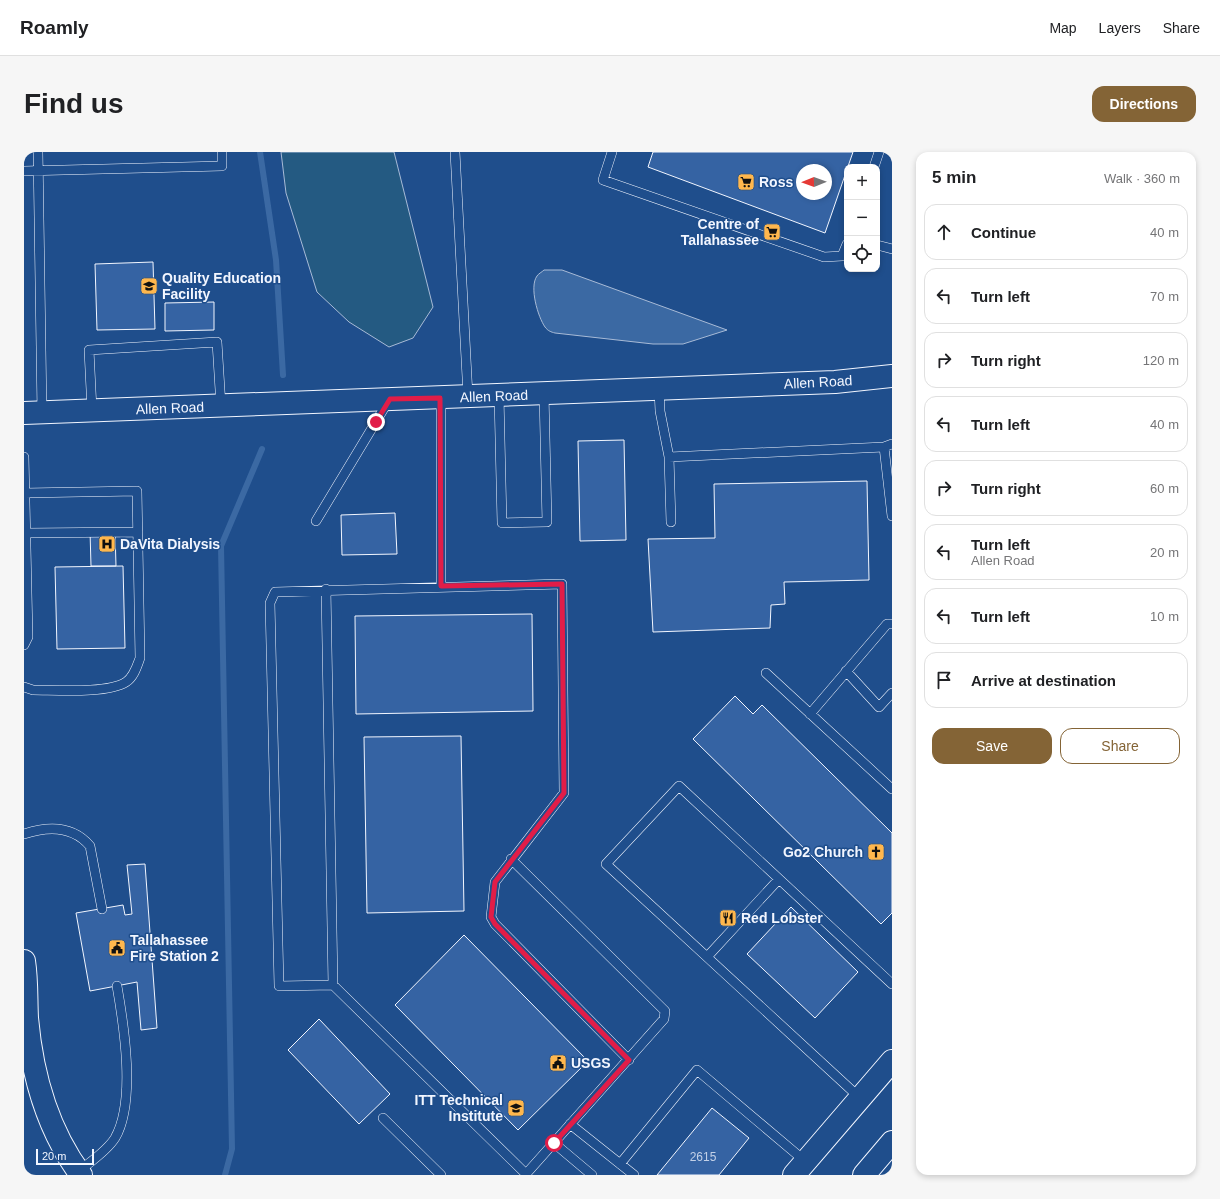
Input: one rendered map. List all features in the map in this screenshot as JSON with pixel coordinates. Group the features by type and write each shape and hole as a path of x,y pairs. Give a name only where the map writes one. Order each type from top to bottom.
{"street":[{"name":"Allen Road","path":"33,413 835,382 892,376"},
{"path":"24,960 27,980 27,1018 32,1060 41,1098 56,1134 80,1173"},
{"path":"800,1168 892,1061"},
{"path":"864,1175 892,1142"}],"lane":[{"path":"33,413 38,152"},
{"path":"24,171 222,166 222,152"},
{"path":"455,152 468,396"},
{"path":"612,152 603,180 824,257 842,256 844,251"},
{"path":"875,164 879,152"},
{"path":"880,246 892,249"},
{"path":"92,411 89,350 217,342 221,406"},
{"path":"659,389 660,411 669,457 671,522"},
{"path":"499,396 502,523 547,522 544,394"},
{"path":"440,398 441,586"},
{"path":"316,521 390,399"},
{"path":"669,457 888,446 892,516"},
{"path":"24,458 28,637 24,645"},
{"path":"24,687 33,690 102,689 126,682 135,671 140,658 137,491 25,493"},
{"path":"26,533 138,532"},
{"path":"334,985 279,986 270,603 275,592 326,589 562,584 564,793 511,859 495,882 491,917 495,924 629,1060"},
{"path":"326,589 334,985 525,1175 629,1060 664,1019 665,1011 511,859"},
{"path":"810,714 887,624 892,624"},
{"path":"846,672 879,707 892,693"},
{"path":"766,674 892,789"},
{"path":"860,1098 606,864 679,786 892,984"},
{"path":"24,834 45,830 70,830 84,839 90,846 102,909"},
{"path":"707,957 779,879"},
{"path":"80,1173 114,1139 125,1110 126,1040 117,986"},
{"path":"620,1164 697,1070 800,1168"},
{"path":"384,1118 442,1175"},
{"path":"570,1124 634,1175"},
{"path":"554,1143 592,1175"}],"shaded area":[{"path":"281,152 394,152 433,307 413,338 389,347 349,322 317,292 286,193"},
{"path":"544,270 562,270 727,330 683,344 653,344 555,333 548,330 542,322 535,302 535,281 538,275"}],"building":[{"name":"Ross","path":"653,152 853,152 849,164 844,164 844,178 825,233 648,167"},
{"path":"153,262 155,329 97,330 95,264"},
{"path":"214,302 214,330 165,331 165,303"},
{"path":"624,440 626,540 580,541 578,441"},
{"path":"867,481 869,580 784,582 785,604 771,605 770,628 653,632 648,539 715,538 714,484"},
{"path":"395,513 397,554 342,555 341,515"},
{"path":"90,531 115,531 116,566 91,566"},
{"path":"123,566 125,648 57,649 55,567"},
{"path":"532,614 533,711 356,714 355,616"},
{"path":"735,696 753,714 762,705 892,833 892,913 881,924 693,739"},
{"path":"461,736 464,911 367,913 364,737"},
{"name":"Tallahassee Fire Station 2","path":"145,864 157,1028 141,1030 137,982 90,991 76,913 123,905 125,915 132,914 127,865"},
{"path":"791,907 858,972 815,1018 747,954"},
{"path":"464,935 588,1061 518,1130 395,1005"},
{"path":"319,1019 390,1094 359,1124 288,1050"},
{"path":"712,1108 749,1138 719,1175 657,1175"}],"waterway":[{"path":"260,152 276,260 283,375"},
{"path":"225,1175 232,1149 221,546 262,449"}],"place":[{"name":"Ross","path":"746,182"},
{"name":"Centre of Tallahassee","path":"772,232"},
{"name":"Quality Education Facility","path":"149,286"},
{"name":"DaVita Dialysis","path":"107,544"},
{"name":"Go2 Church","path":"876,852"},
{"name":"Red Lobster","path":"728,918"},
{"name":"Tallahassee Fire Station 2","path":"117,948"},
{"name":"USGS","path":"558,1063"},
{"name":"ITT Technical Institute","path":"516,1108"}],"route":[{"path":"376,422 390,399 440,398 441,586 562,584 564,793 511,859 495,882 491,917 495,924 629,1060 554,1143"}]}
